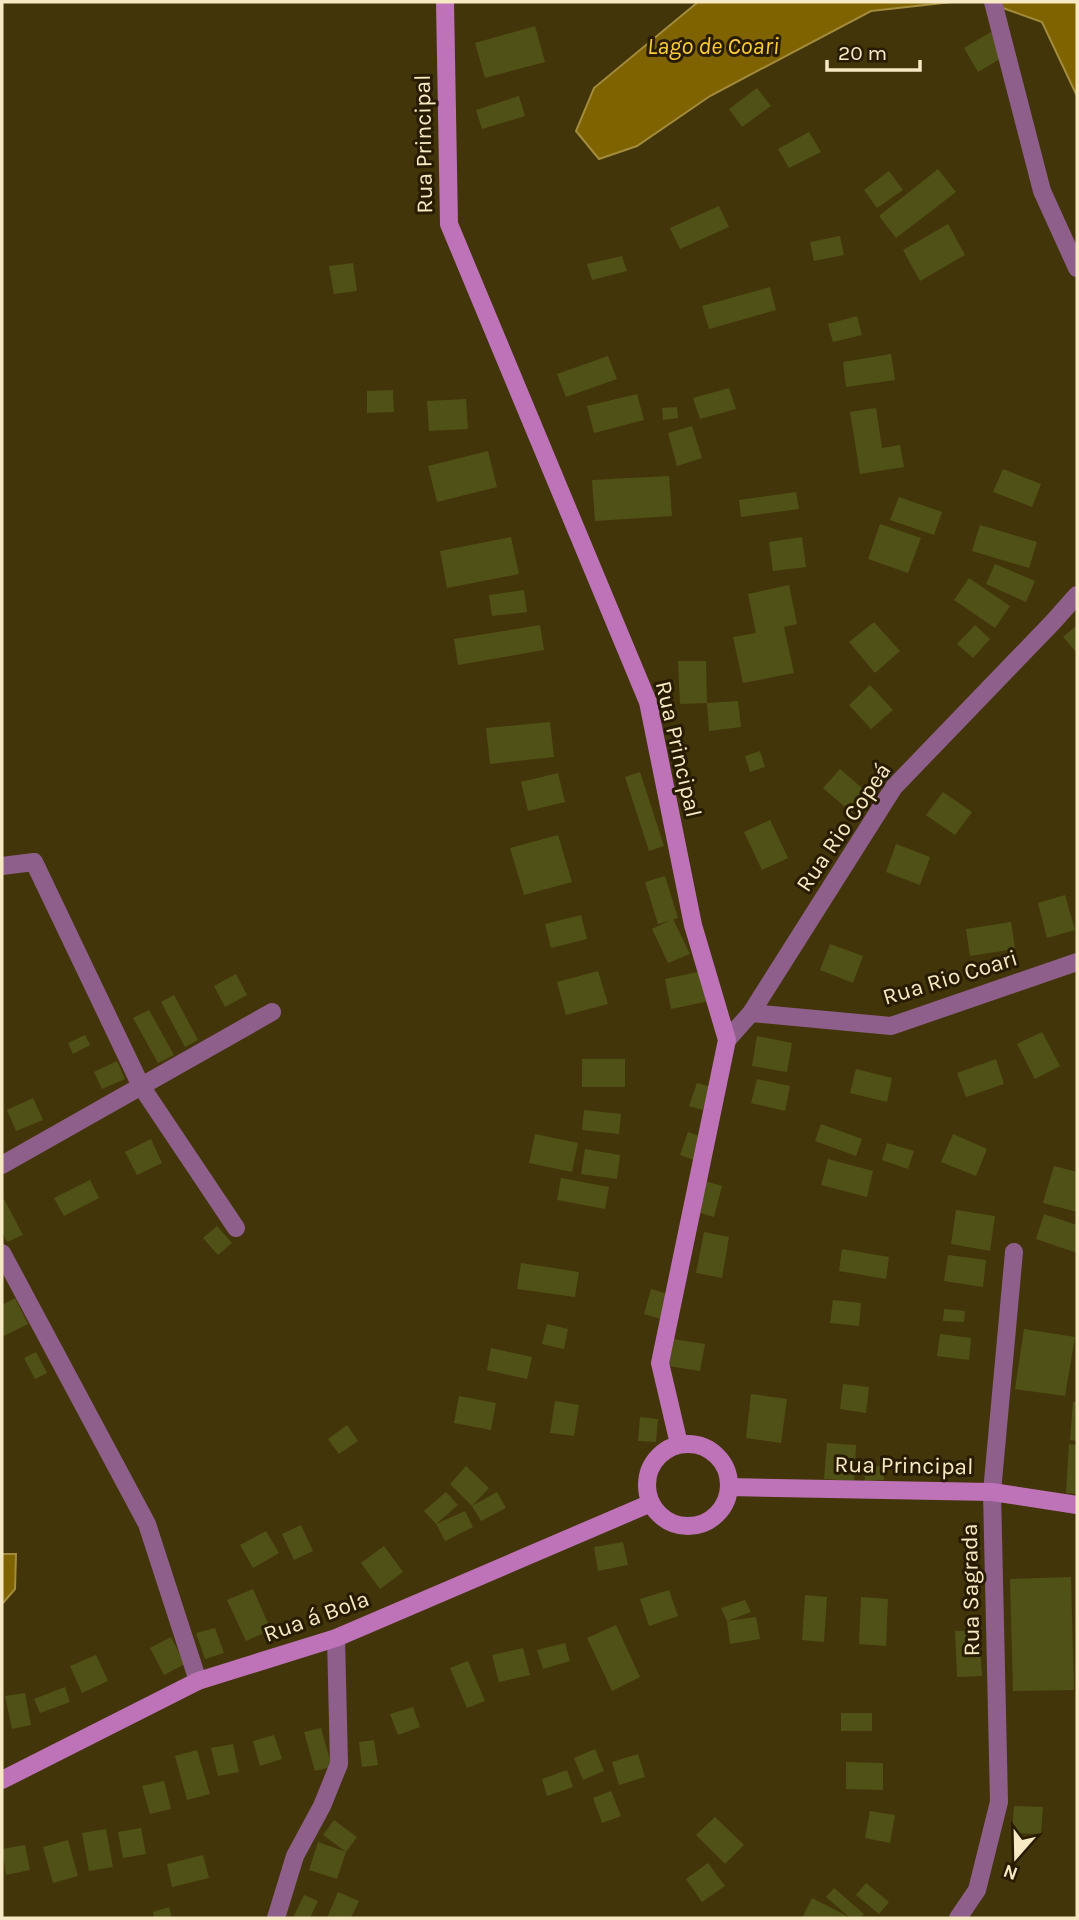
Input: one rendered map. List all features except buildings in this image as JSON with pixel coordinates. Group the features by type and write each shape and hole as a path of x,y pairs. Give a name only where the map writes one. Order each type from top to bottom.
{"street":[{"name":"Rua Principal","path":"444,2 449,224 648,702 692,925 727,1040 660,1363 679,1444"},
{"path":"993,2 1042,191 1077,268"},
{"name":"Rua Rio Copeá","path":"727,1040 751,1013 894,787 1077,595"},
{"path":"2,866 34,862 141,1086 236,1228"},
{"name":"Rua Rio Coari","path":"751,1013 891,1026 1077,962"},
{"path":"2,1165 272,1012"},
{"path":"2,1252 147,1524 198,1681"},
{"name":"Rua Sagrada","path":"958,1918 977,1890 999,1802 992,1492 1014,1252"},
{"path":"690,1443 719,1457 725,1466 729,1487 722,1507 706,1521 685,1526 657,1512 651,1503 646,1482 653,1462 669,1448 690,1443"},
{"name":"Rua Principal","path":"729,1487 992,1492 1077,1505"},
{"name":"Rua á Bola","path":"2,1780 198,1681 336,1638 651,1503"},
{"path":"276,1918 295,1856 322,1806 340,1764 336,1638"}],"water":[{"name":"Lago de Coari","path":"698,2 952,2 871,11 710,96 637,146 599,159 576,131 594,88"},
{"path":"986,2 1077,2 1077,96 1042,22"},
{"path":"2,1554 16,1554 15,1589 2,1604"}]}
